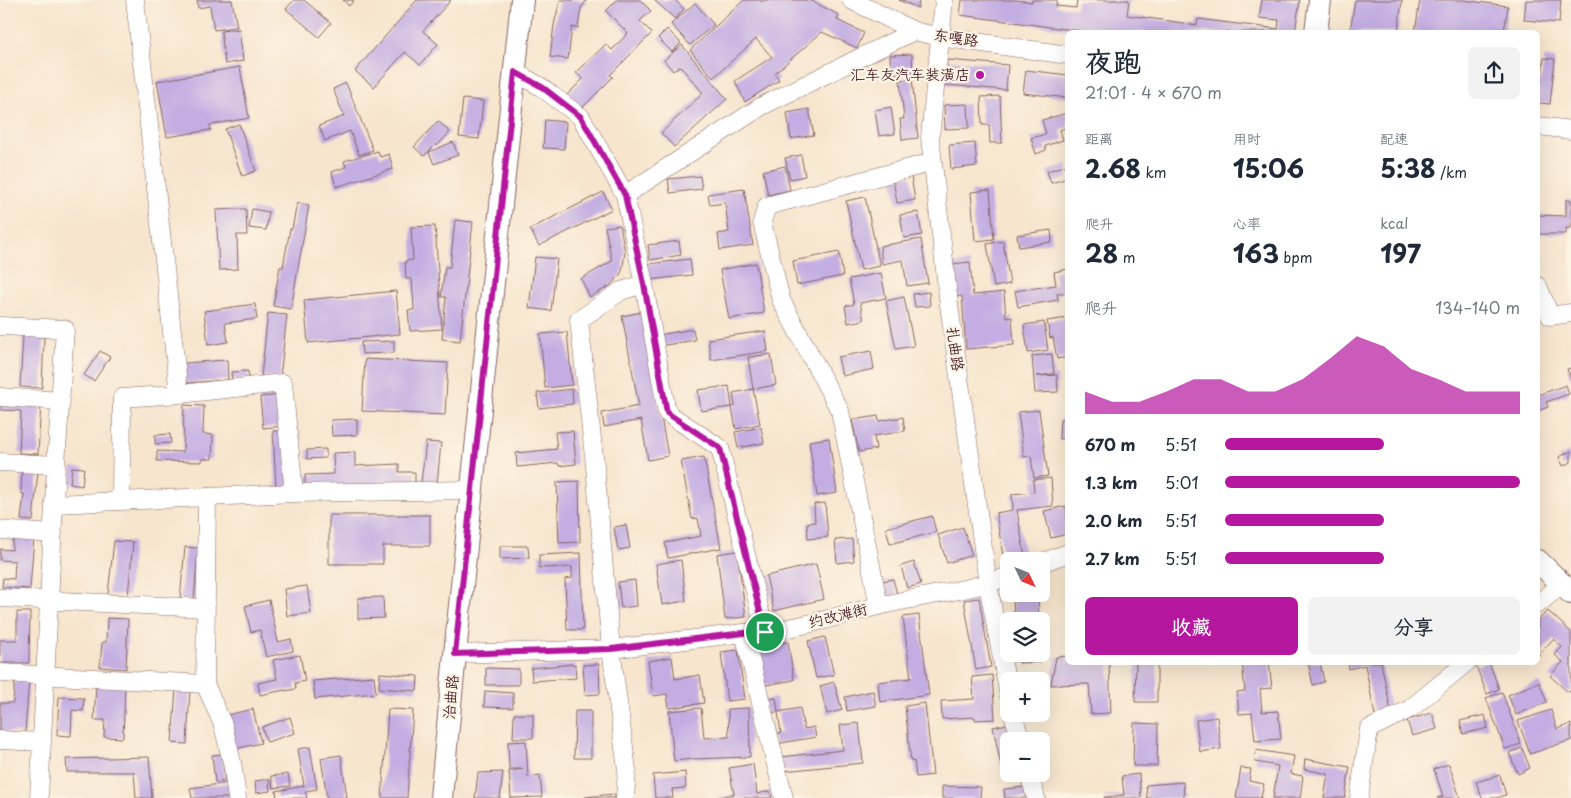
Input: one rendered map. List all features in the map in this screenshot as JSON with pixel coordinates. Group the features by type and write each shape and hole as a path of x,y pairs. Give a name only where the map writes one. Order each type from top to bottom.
{"main road":[{"name":"治曲路","path":"441,798 522,0"},
{"path":"1316,30 1320,0"},
{"path":"1540,563 1566,588"}],"street":[{"path":"135,0 179,394"},
{"name":"东嘎路","path":"851,0 914,31 940,37 1065,55"},
{"name":"扎曲路","path":"944,0 930,138 949,305 988,584 1004,672"},
{"path":"625,195 762,106 914,31"},
{"path":"515,72 542,87 581,117 625,195 644,284 667,413 720,448 765,632"},
{"path":"1540,126 1571,130"},
{"path":"879,606 840,410 781,300 762,222 767,206 933,162"},
{"path":"625,798 627,770 611,649 595,466 579,320 621,291 644,284"},
{"path":"1540,291 1550,316 1571,313"},
{"path":"0,326 65,329 39,798"},
{"path":"121,501 122,398 179,394 283,382 294,493"},
{"path":"0,397 61,401"},
{"path":"0,462 56,465"},
{"path":"55,504 294,493 472,490"},
{"path":"207,497 205,684 223,725 232,762 237,798"},
{"path":"0,530 53,534"},
{"path":"1050,560 1065,554"},
{"name":"约改滩街","path":"455,654 611,649 765,632 988,584 1000,579"},
{"path":"1540,603 1566,588"},
{"path":"0,598 50,602 205,608"},
{"path":"744,633 784,798"},
{"path":"1360,798 1369,729 1410,710 1463,665"},
{"path":"0,673 205,684"},
{"path":"0,740 42,742"},
{"path":"1032,782 1036,798"}],"building":[{"path":"197,0 232,0 237,27 214,30 210,6 198,8"},
{"path":"294,0 304,0 331,23 319,37 286,9"},
{"path":"343,0 354,0 349,6"},
{"path":"417,0 451,0 423,31 438,44 420,65 405,52 374,87 355,71"},
{"path":"560,0 587,0 581,8 578,28 572,27 568,59 550,57 554,25"},
{"path":"617,0 640,0 651,11 640,21 652,33 610,75 613,77 580,110 566,96 583,79 576,73 606,44 612,50 628,33 606,11"},
{"path":"654,0 675,0 684,9 675,19"},
{"path":"744,0 760,0 762,2 764,0 810,0 839,15 837,20 864,33 857,48 822,32 775,73 779,80 745,102 735,81 772,57 756,39 713,78 690,50"},
{"path":"899,0 919,0 918,8"},
{"path":"962,0 1016,0 1032,2 1032,0 1057,0 1056,6 1076,8 1077,0 1129,0 1127,15 1197,25 1198,19 1278,29 1279,20 1259,18 1262,0 1300,0 1295,30 1073,30 960,15"},
{"path":"1355,0 1402,0 1398,30 1350,30"},
{"path":"1420,0 1463,0 1508,6 1504,30 1415,30"},
{"path":"1526,0 1561,0 1559,23 1524,20"},
{"path":"695,3 714,25 690,45 671,24"},
{"path":"239,29 243,61 225,64 221,31"},
{"path":"667,29 681,43 672,52 658,38"},
{"path":"682,45 727,99 674,147 661,133 703,93 680,66 673,71 664,60"},
{"path":"912,54 913,73 891,74 890,55"},
{"path":"1544,58 1555,59 1550,104 1540,103"},
{"path":"947,60 1008,65 1006,90 945,85"},
{"path":"240,67 249,118 210,125 211,130 167,137 157,81"},
{"path":"1026,70 1065,75 1065,98 1023,93"},
{"path":"912,79 918,138 902,140 900,119 904,119 900,80"},
{"path":"346,83 373,150 359,155 350,131 325,141 319,126 344,116 333,89"},
{"path":"1000,96 1002,143 990,143 989,125 982,125 981,97"},
{"path":"463,99 483,101 479,139 459,137"},
{"path":"968,104 969,128 945,129 944,105"},
{"path":"891,107 895,134 879,136 875,110"},
{"path":"809,109 814,135 791,139 787,113"},
{"path":"1065,114 1065,128 1060,130 1063,140 1045,146 1046,150 1036,154 1031,138 1046,134 1042,120"},
{"path":"545,120 566,122 564,149 543,148"},
{"path":"438,121 450,132 424,156 414,147"},
{"path":"239,124 256,171 242,176 225,129"},
{"path":"453,142 458,155 434,164 429,152"},
{"path":"975,143 977,166 951,169 949,145"},
{"path":"378,151 380,157 389,154 393,169 336,187 332,172 346,167 344,161"},
{"path":"801,155 805,176 790,179 785,158"},
{"path":"785,166 790,190 768,195 763,171"},
{"path":"1065,166 1065,179 1051,183 1047,171"},
{"path":"700,176 702,189 670,193 668,179"},
{"path":"911,176 915,200 897,203 893,179"},
{"path":"744,189 753,245 720,250 718,234 729,232 725,203 710,205 708,194"},
{"path":"990,190 994,239 975,241 971,192"},
{"path":"603,192 612,209 539,246 530,229"},
{"path":"865,197 880,266 861,270 846,201"},
{"path":"1566,200 1571,200 1571,228 1566,228 1566,234 1540,234 1540,215 1566,216"},
{"path":"297,203 309,205 291,309 273,306 280,267 283,267"},
{"path":"246,209 247,235 237,235 238,269 219,270 216,210"},
{"path":"252,209 269,212 266,230 249,228"},
{"path":"918,212 922,235 904,238 900,215"},
{"path":"455,220 473,222 460,341 442,339 446,297 441,297 445,267 450,267"},
{"path":"620,225 625,253 622,271 610,286 590,297 581,279 612,261 605,227"},
{"path":"435,226 442,329 410,331 408,310 414,310 412,279 406,279 405,261 413,260 411,227"},
{"path":"1051,230 1052,242 1019,247 1017,235"},
{"path":"921,239 928,283 907,286 903,260 882,264 880,246"},
{"path":"679,241 681,255 650,260 648,245"},
{"path":"1003,241 1010,284 994,287 987,244"},
{"path":"839,252 843,276 797,285 793,261"},
{"path":"535,257 557,259 551,311 529,308"},
{"path":"690,259 692,275 650,280 648,264"},
{"path":"970,262 973,295 1004,292 1006,318 1012,317 1014,345 966,349 962,296 955,297 952,264"},
{"path":"756,263 764,313 729,319 720,270"},
{"path":"1065,270 1065,293 1057,294 1058,300 1018,307 1015,291 1056,285 1054,272"},
{"path":"881,273 886,298 860,303 864,320 848,323 845,306 854,304 849,279"},
{"path":"396,291 400,334 308,343 304,300"},
{"path":"929,292 930,306 915,307 913,294"},
{"path":"904,297 914,346 896,349 886,301"},
{"path":"255,304 257,319 225,323 228,342 208,345 204,311"},
{"path":"642,312 668,456 648,460 641,420 604,427 602,413 639,406 622,316"},
{"path":"268,313 287,315 280,378 261,376"},
{"path":"1065,318 1065,358 1057,359 1053,337 1050,338 1047,321"},
{"path":"1044,322 1048,350 1028,353 1024,325"},
{"path":"693,329 695,340 660,346 658,335"},
{"path":"765,331 768,351 711,360 708,339"},
{"path":"567,332 572,385 545,388 540,334"},
{"path":"23,336 44,337 42,388 20,387"},
{"path":"394,341 394,353 362,354 361,342"},
{"path":"100,351 110,357 94,381 84,375"},
{"path":"871,351 874,369 842,376 838,357"},
{"path":"771,354 776,385 753,389 748,357"},
{"path":"1052,354 1054,374 1037,376 1057,375 1058,392 1035,393 1032,356"},
{"path":"365,359 448,363 445,415 362,411"},
{"path":"227,360 228,380 185,383 184,363"},
{"path":"1571,368 1571,380 1567,369"},
{"path":"248,371 249,379 232,380 231,372"},
{"path":"1566,385 1569,394 1546,402 1548,407 1540,410 1540,394"},
{"path":"729,386 732,407 701,411 698,390"},
{"path":"572,389 573,404 539,408 537,393"},
{"path":"753,389 760,424 736,429 732,407 735,406 733,393"},
{"path":"281,395 284,426 263,428 260,397"},
{"path":"0,400 41,402 38,454 19,453 21,411 0,410"},
{"path":"184,405 204,406 203,434 213,435 212,459 202,459 202,462 157,461 157,451 183,452"},
{"path":"1039,410 1048,476 1034,478 1031,456 1024,457 1018,412"},
{"path":"878,416 879,421 903,417 905,431 874,436 876,449 859,452 852,420"},
{"path":"357,419 357,435 332,436 331,420"},
{"path":"1060,419 1065,419 1065,439 1059,439"},
{"path":"761,427 764,443 738,448 735,432"},
{"path":"273,431 285,431 289,487 276,488"},
{"path":"573,431 576,464 559,466 558,463 517,467 516,453 557,449 555,432"},
{"path":"170,434 171,443 155,444 155,435"},
{"path":"829,438 837,493 817,496 809,441"},
{"path":"426,442 441,443 437,484 421,483"},
{"path":"326,449 326,458 307,459 307,450"},
{"path":"1571,451 1571,462 1563,466 1559,457"},
{"path":"355,452 355,466 399,464 399,472 415,472 415,485 305,489 305,475 334,474 333,453"},
{"path":"704,457 721,548 668,558 665,543 701,536 698,518 692,519 681,461"},
{"path":"72,467 84,468 82,486 70,484"},
{"path":"22,469 38,471 33,521 21,520 24,494 21,493"},
{"path":"1051,478 1053,506 1017,510 1024,552 1002,552 996,513 1013,510 1012,494 1034,492 1033,480"},
{"path":"579,481 580,542 559,543 557,482"},
{"path":"825,503 828,537 808,539 807,523 815,522 814,504"},
{"path":"1065,506 1065,535 1051,538 1044,511"},
{"path":"329,515 430,515 430,546 383,546 383,564 329,564"},
{"path":"932,516 936,532 890,544 886,528"},
{"path":"626,525 630,548 618,550 614,527"},
{"path":"963,527 972,555 947,563 938,535"},
{"path":"34,537 30,589 2,587 3,578 14,579 15,561 0,560 0,549 12,550 13,538"},
{"path":"852,539 854,561 837,563 835,540"},
{"path":"114,541 133,542 128,596 108,594"},
{"path":"500,546 528,546 529,558 500,559"},
{"path":"185,547 198,548 194,600 180,599"},
{"path":"737,551 746,617 725,619 717,554"},
{"path":"581,553 583,630 567,630 565,579 572,578 572,567 539,568 539,555"},
{"path":"681,560 686,601 662,605 656,564"},
{"path":"914,562 921,584 907,588 901,566"},
{"path":"816,564 824,599 774,611 766,576"},
{"path":"893,579 897,594 886,597 882,581"},
{"path":"635,580 637,606 621,608 618,582"},
{"path":"307,586 311,613 287,616 284,589"},
{"path":"383,597 384,618 358,619 358,598"},
{"path":"979,598 991,667 976,670 964,600"},
{"path":"269,600 278,642 291,639 293,651 266,657 260,630 251,632 245,606"},
{"path":"1013,602 1038,602 1039,612 1014,612"},
{"path":"1548,611 1571,632 1571,691 1568,692 1550,676 1563,662 1555,655 1562,647 1553,639 1540,654 1540,618"},
{"path":"17,612 30,612 29,663 0,663 0,640 17,640"},
{"path":"919,615 929,695 880,702 878,682 911,678 903,617"},
{"path":"107,618 128,619 126,669 100,667 102,642 106,642"},
{"path":"825,637 834,675 816,678 808,641"},
{"path":"788,642 794,680 760,686 754,647"},
{"path":"738,650 745,699 727,701 721,652"},
{"path":"300,655 305,681 295,683 296,689 260,695 258,683 277,679 273,660"},
{"path":"1065,656 1065,665 1109,665 1111,713 1091,714 1089,684 1051,685 1056,657"},
{"path":"672,657 675,679 700,675 704,703 669,708 667,694 653,696 648,661"},
{"path":"575,664 576,678 532,681 531,668"},
{"path":"599,664 600,694 585,695 583,665"},
{"path":"1136,665 1157,665 1157,702 1135,702"},
{"path":"1242,665 1269,665 1272,688 1260,689 1262,712 1278,711 1281,739 1255,741 1252,713 1239,714 1237,692 1245,691"},
{"path":"1309,665 1321,665 1324,682 1313,685"},
{"path":"1348,665 1365,665 1349,669"},
{"path":"1365,665 1382,665 1391,712 1375,715"},
{"path":"1490,665 1499,689 1487,694 1476,666"},
{"path":"486,668 519,669 519,685 486,685"},
{"path":"380,673 418,676 417,691 379,688"},
{"path":"992,675 995,719 975,720 975,717 942,719 941,701 974,699 972,677"},
{"path":"374,676 376,693 315,699 313,681"},
{"path":"15,679 29,680 25,733 0,732 0,703 13,703"},
{"path":"834,682 842,710 827,714 820,686"},
{"path":"1539,682 1547,702 1516,715 1508,695"},
{"path":"96,685 125,686 123,738 104,737 105,720 94,720"},
{"path":"176,688 190,689 187,744 172,743"},
{"path":"485,691 513,693 513,708 484,707"},
{"path":"873,691 876,706 847,711 845,697"},
{"path":"1502,692 1521,744 1505,749 1486,698"},
{"path":"59,697 84,698 83,711 72,710 71,736 57,735"},
{"path":"776,698 778,712 766,713 764,700"},
{"path":"925,703 933,775 916,777 914,761 911,762 905,706"},
{"path":"701,708 704,738 729,737 728,709 749,708 750,757 674,761 669,711"},
{"path":"800,708 804,729 814,727 816,737 775,744 773,734 781,733 778,712"},
{"path":"253,709 261,743 235,749 227,715"},
{"path":"388,709 413,710 407,798 382,798"},
{"path":"1551,710 1557,729 1571,724 1571,740 1530,754 1518,721"},
{"path":"575,711 591,711 591,758 574,758"},
{"path":"1432,713 1437,729 1412,736 1407,720"},
{"path":"514,714 533,714 533,738 513,738"},
{"path":"1485,715 1488,728 1463,734 1460,721"},
{"path":"290,717 295,733 267,742 262,727"},
{"path":"1217,717 1221,749 1200,752 1196,720"},
{"path":"859,723 863,763 783,771 781,757 843,750 840,725"},
{"path":"1134,723 1158,724 1157,766 1133,766"},
{"path":"1007,724 1008,732 1000,732 1000,760 993,727"},
{"path":"526,741 528,777 540,775 542,797 511,798 509,771 523,769 509,769 508,742"},
{"path":"310,747 317,789 305,791 307,798 277,798 276,791 304,786 298,749"},
{"path":"1522,748 1530,768 1518,774 1509,753"},
{"path":"1256,750 1294,756 1291,774 1303,776 1300,798 1273,798 1278,766 1255,762"},
{"path":"222,754 225,781 215,782 212,755"},
{"path":"341,755 347,798 327,798 321,758"},
{"path":"149,757 152,798 136,798 134,772 67,772 66,759"},
{"path":"1305,759 1350,767 1345,798 1324,798 1328,774 1304,769"},
{"path":"753,764 757,794 770,791 772,798 714,798 734,794 729,768"},
{"path":"1449,764 1460,798 1437,798 1443,796 1434,769"},
{"path":"1241,768 1251,769 1249,781 1264,784 1261,798 1236,798"},
{"path":"503,772 500,798 475,798 478,773"},
{"path":"685,772 686,788 672,789 673,798 655,798 653,775"},
{"path":"288,774 290,786 273,788 271,776"},
{"path":"1139,774 1141,798 1104,798 1124,795 1122,776"},
{"path":"1500,775 1506,795 1496,798 1482,798 1476,782"},
{"path":"269,779 270,791 256,793 255,781"},
{"path":"1183,782 1184,798 1147,798 1146,785"},
{"path":"228,783 230,798 192,798 190,788"},
{"path":"942,786 981,787 980,798 942,798"},
{"path":"1026,787 1027,798 1005,798 1004,789"},
{"path":"615,794 615,798 585,798 585,797"}],"place":[{"name":"汇车友汽车装潢店","path":"980,75"}],"route":[{"path":"515,72 542,87 581,117 625,195 644,284 667,413 720,448 765,632 611,649 455,654 515,72"}]}
